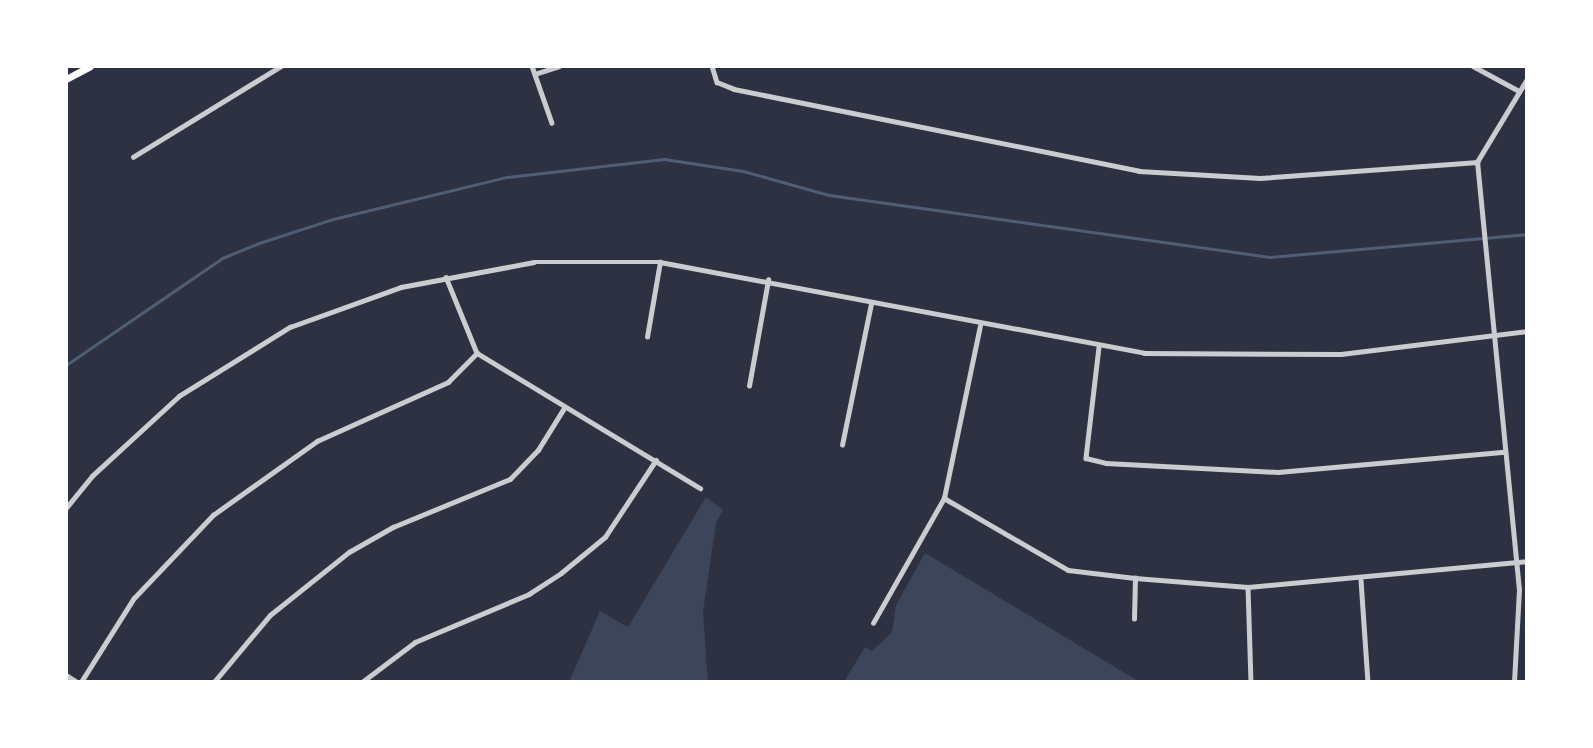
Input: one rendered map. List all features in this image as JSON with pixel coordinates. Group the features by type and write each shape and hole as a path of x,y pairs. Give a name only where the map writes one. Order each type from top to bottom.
{"main road":[{"path":"66,79 90,66"}],"street":[{"path":"133,157 281,66"},
{"path":"532,66 552,123"},
{"path":"535,74 559,66"},
{"path":"712,66 717,82 1139,171 1260,178 1478,162"},
{"path":"1473,66 1519,91"},
{"path":"1514,682 1520,646 1516,562 1481,225 1478,162 1527,79"},
{"path":"66,508 92,476 179,396 290,327 401,287 534,262 660,262 768,280 871,304 1099,347 1278,357 1527,331"},
{"path":"648,337 660,262"},
{"path":"447,277 477,352 564,408 656,460 700,488"},
{"path":"749,386 768,280"},
{"path":"842,445 871,304"},
{"path":"873,623 944,498 980,326"},
{"path":"1099,347 1086,458 1156,468 1278,472 1504,452"},
{"path":"66,675 79,682 134,598 213,515 317,441 448,382 477,352"},
{"path":"214,682 270,615 349,552 393,527 510,479 538,450 564,408"},
{"path":"362,682 415,642 529,594 561,573 605,537 656,460"},
{"path":"944,498 1068,570 1135,578 1248,587 1361,580 1527,561"},
{"path":"1134,619 1135,578"},
{"path":"1361,580 1368,682"},
{"path":"1248,587 1251,682"}],"shaded area":[{"path":"706,497 723,510 716,523 703,612 708,682 569,682 600,611 628,627"},
{"path":"925,553 1140,682 844,682 865,647 872,651 892,632 896,605"}],"waterway":[{"path":"66,365 222,258 259,243 333,219 507,177 664,159 743,171 829,195 1270,257 1527,234"}]}
